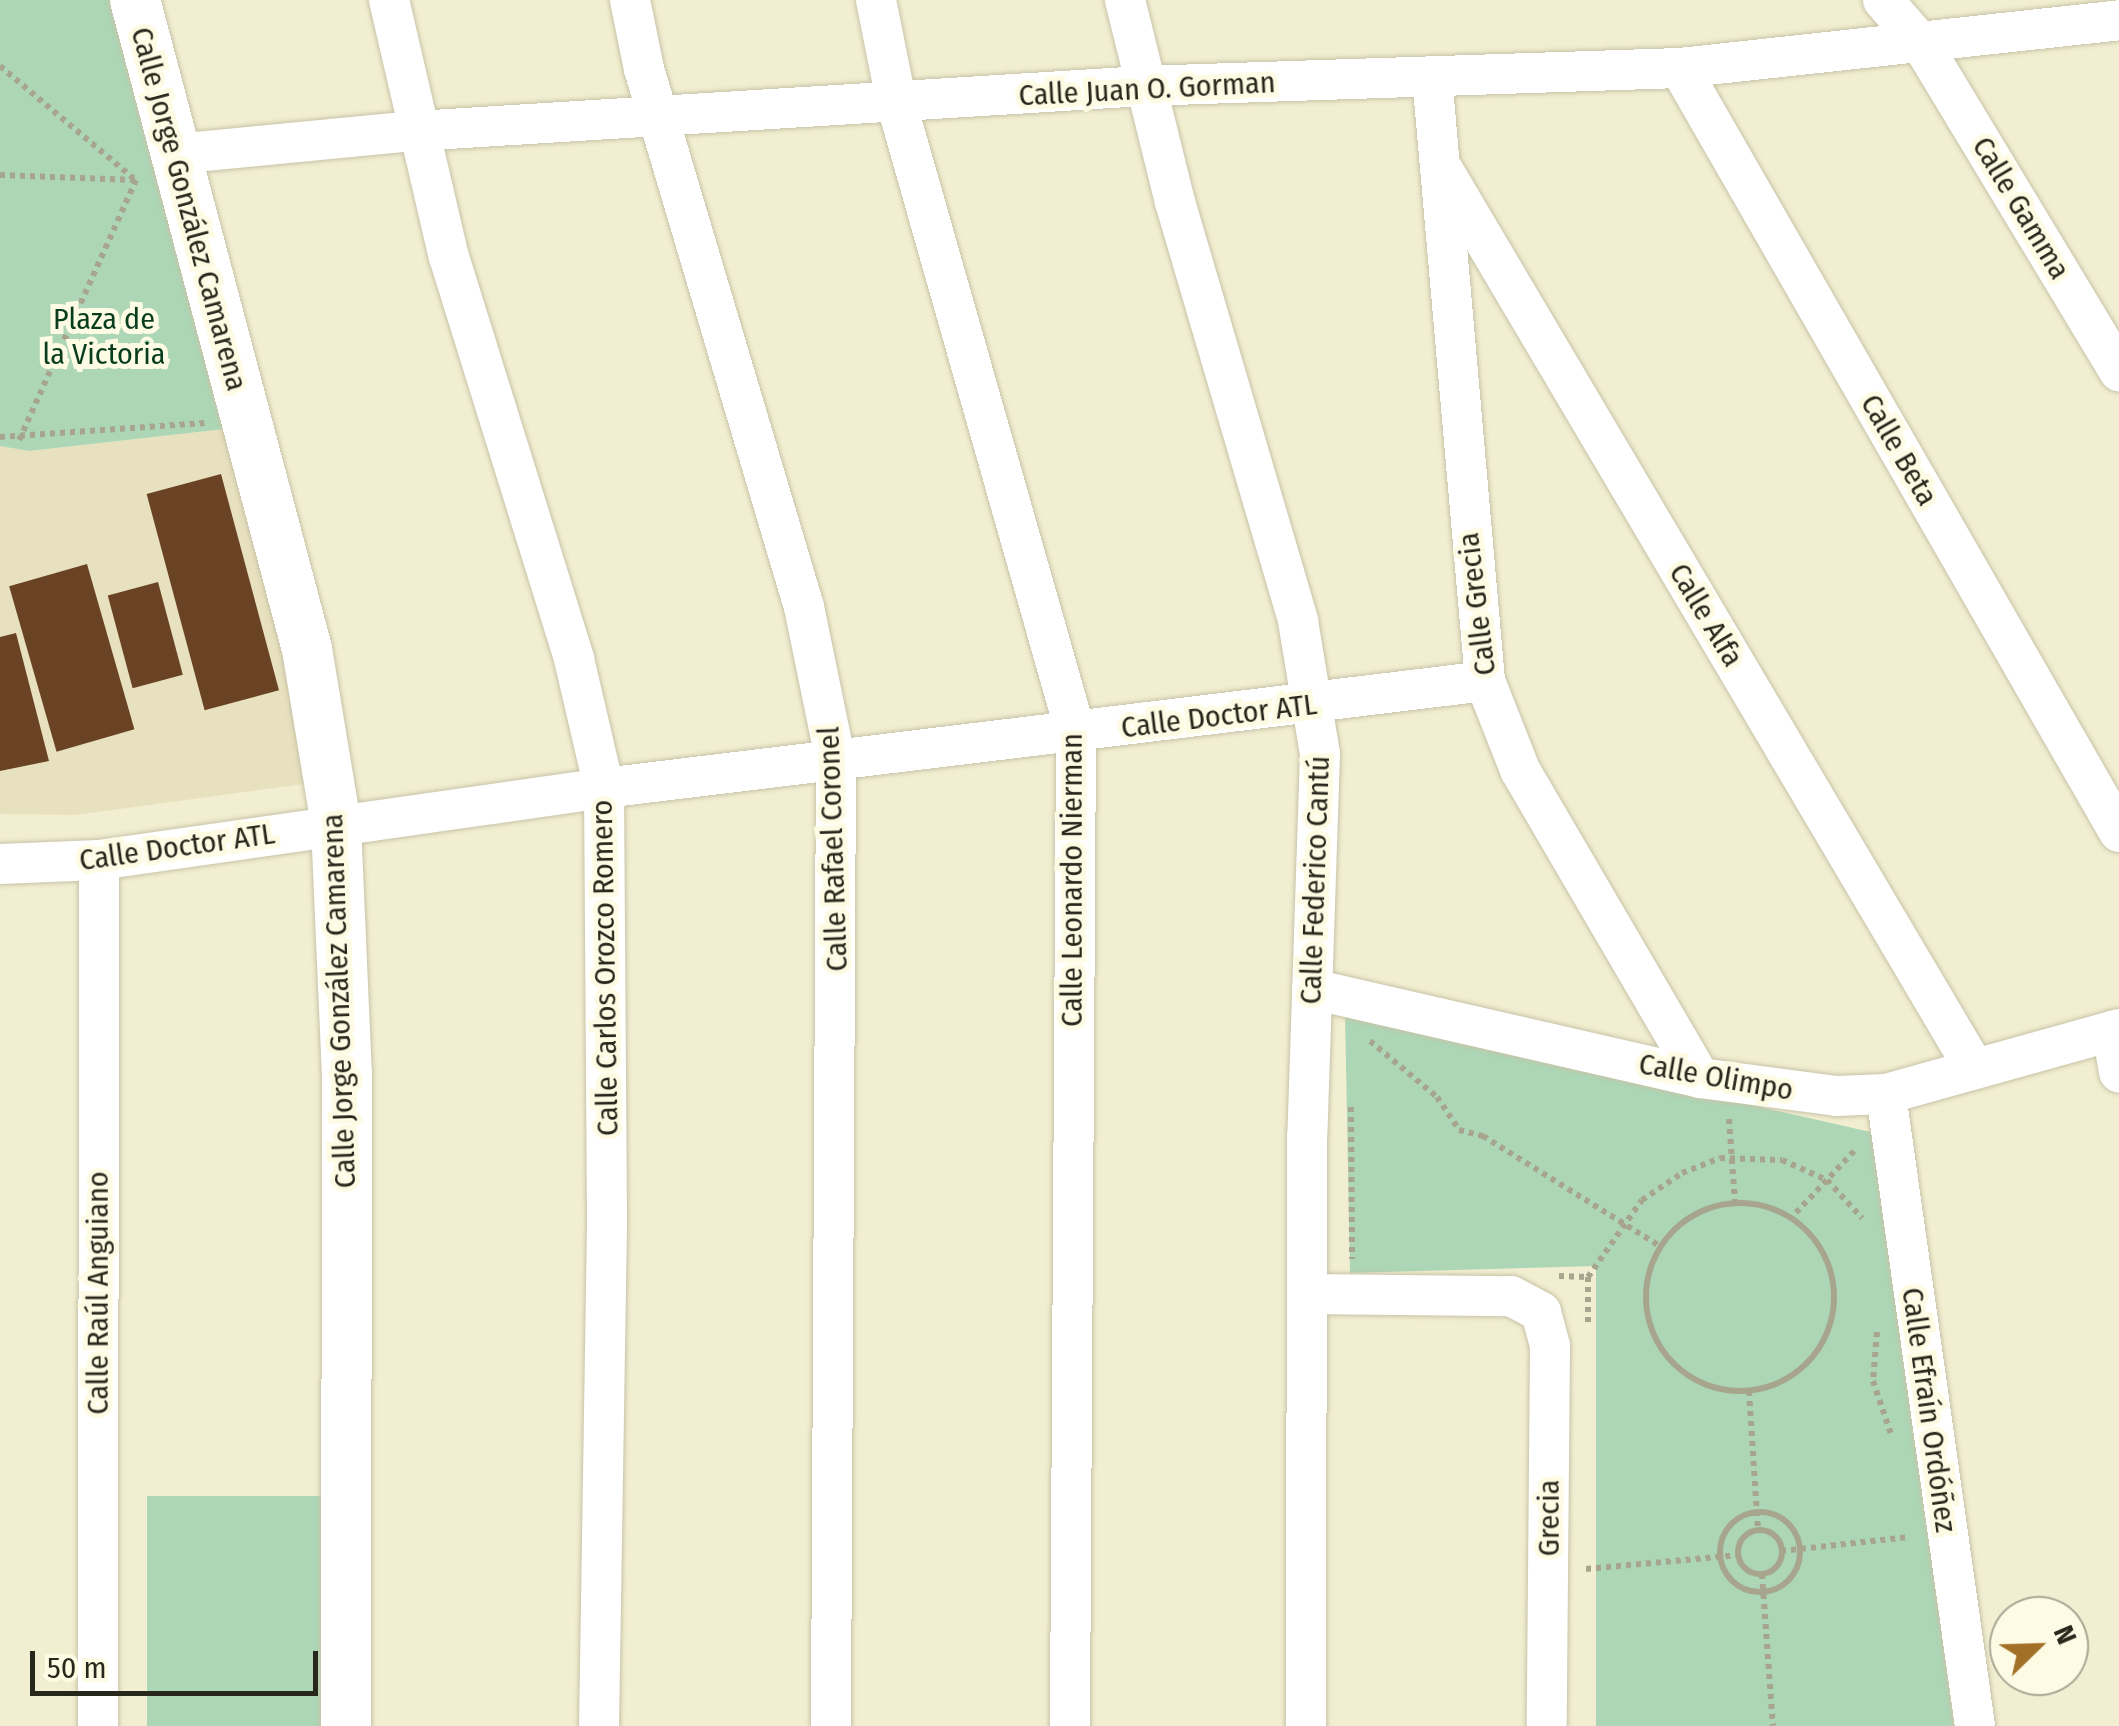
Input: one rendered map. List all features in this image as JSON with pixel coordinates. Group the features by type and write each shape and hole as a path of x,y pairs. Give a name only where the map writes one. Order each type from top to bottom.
{"street":[{"name":"Calle Jorge González Camarena","path":"135,0 153,172 307,648 336,825 347,1072 346,1726"},
{"name":"Calle Carlos Orozco Romero","path":"389,0 416,131 593,724 604,788 608,1224 599,1726"},
{"name":"Calle Rafael Coronel","path":"630,0 658,116 804,607 836,763 831,1726"},
{"name":"Calle Leonardo Nierman","path":"876,0 897,105 1076,734 1070,1726"},
{"name":"Calle Federico Cantú","path":"1125,0 1143,86 1298,621 1313,704 1322,803 1312,988 1306,1726"},
{"name":"Calle Gamma","path":"1883,0 1923,46 2119,371"},
{"name":"Calle Juan O. Gorman","path":"153,172 416,131 897,105 1143,86 1680,68 1923,46 2119,20"},
{"name":"Calle Beta","path":"1680,68 2119,832"},
{"name":"Calle Grecia","path":"1432,76 1485,682 1520,770 1714,1088"},
{"name":"Calle Alfa","path":"1438,162 1974,1068"},
{"name":"Calle Doctor ATL","path":"0,864 99,860 604,788 1485,682"},
{"name":"Calle Raúl Anguiano","path":"98,1726 99,860"},
{"name":"Calle Olimpo","path":"1312,988 1714,1088 1806,1094 1886,1094 2115,1030"},
{"path":"2115,1030 2119,1072"},
{"name":"Calle Efraín Ordóñez","path":"1886,1094 1975,1726"},
{"name":"Grecia","path":"1308,1294 1511,1296 1541,1312 1550,1346 1547,1726"}],"path":[{"path":"0,66 153,172"},
{"path":"0,175 153,172"},
{"path":"18,441 153,172"},
{"path":"0,438 18,441 226,421"},
{"path":"1361,1031 1384,1058 1437,1097 1459,1130 1483,1136 1661,1247"},
{"path":"1714,1088 1731,1157 1734,1203"},
{"path":"1350,1095 1352,1270"},
{"path":"1790,1218 1863,1142"},
{"path":"1588,1277 1622,1223 1660,1184 1731,1157 1782,1160 1827,1180 1866,1224"},
{"path":"1734,1203 1790,1218 1826,1258 1834,1290 1832,1321 1820,1350 1798,1373 1749,1391 1708,1387 1681,1372 1660,1349 1648,1320 1646,1289 1661,1247 1694,1214 1734,1203"},
{"path":"1878,1326 1874,1381 1896,1450"},
{"path":"1749,1391 1758,1531"},
{"path":"1756,1512 1785,1520 1800,1548 1791,1578 1763,1592 1734,1583 1720,1558 1725,1532 1756,1512"},
{"path":"1758,1531 1774,1536 1781,1551 1780,1563 1762,1574 1748,1570 1739,1555 1743,1539 1758,1531"},
{"path":"1781,1551 1924,1535"},
{"path":"1586,1569 1739,1555"},
{"path":"1762,1574 1773,1726"}],"shaded area":[{"path":"233,428 311,783 75,815 0,814 0,446 29,451"}],"green space":[{"name":"Plaza de la Victoria","path":"0,0 123,0 233,428 29,451 0,446"},
{"path":"1345,1013 1875,1133 1954,1726 1596,1726 1596,1266 1350,1273"},
{"path":"147,1496 324,1496 324,1726 147,1726"}],"building":[{"path":"221,474 279,690 205,710 147,494"},
{"path":"87,564 134,729 57,752 9,586"},
{"path":"158,582 183,675 133,688 108,595"},
{"path":"16,633 49,761 0,771 0,637"}]}
